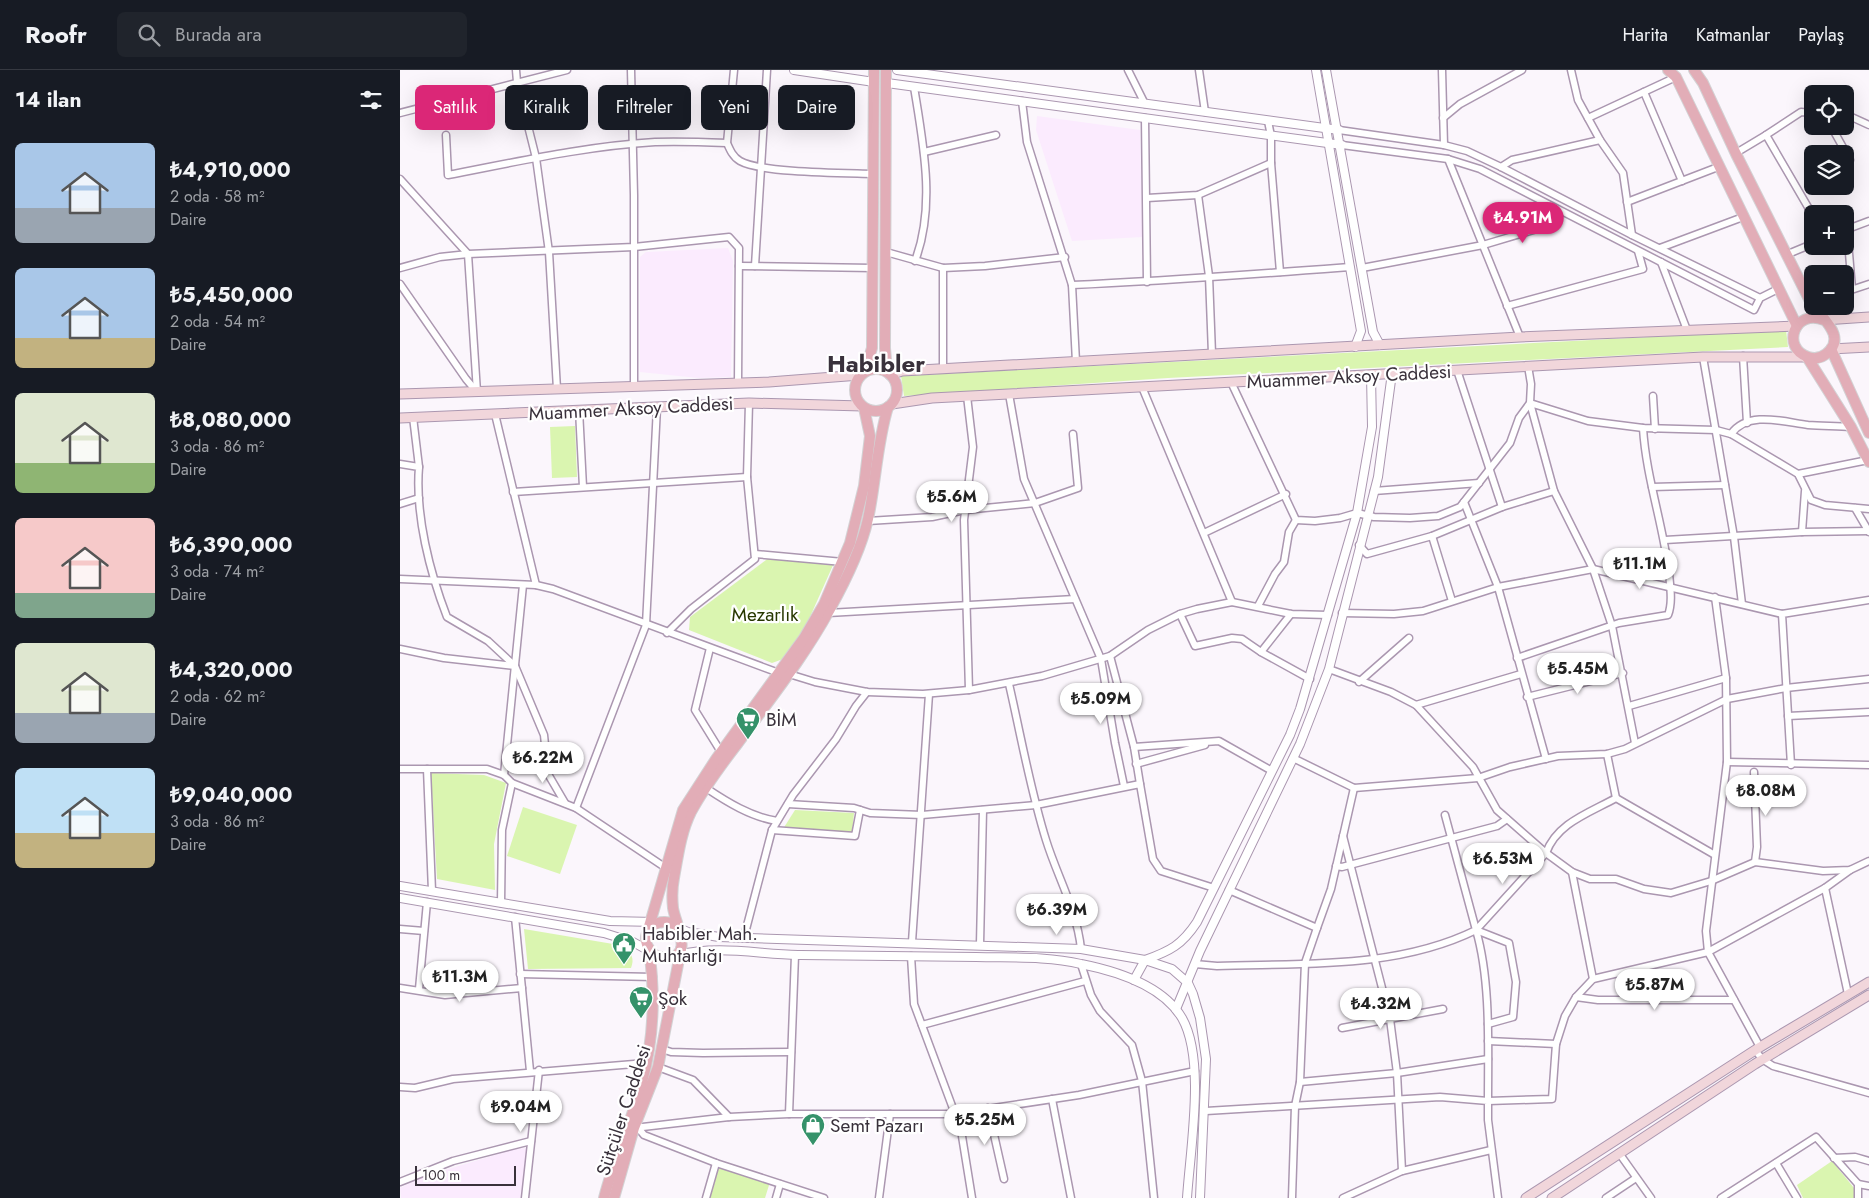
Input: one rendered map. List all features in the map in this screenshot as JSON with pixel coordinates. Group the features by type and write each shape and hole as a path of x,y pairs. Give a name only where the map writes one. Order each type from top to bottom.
{"main road":[{"path":"874,70 872,348 863,373 856,380 854,392 863,407 870,436 864,486 850,544 824,604 784,673 690,814 679,849 672,891 674,915 682,933 678,952 658,957 650,951 646,937 652,925 683,810 721,752 784,673 811,643 828,613 858,550 868,521 883,424 897,390 889,374 885,348 886,70"},
{"path":"1694,70 1703,83 1804,287"},
{"path":"1672,74 1797,326"},
{"path":"1820,315 1833,330 1835,336 1831,349 1869,431"},
{"path":"1869,317 1824,320 1812,317 1806,318 1797,326 1793,338 1797,349 1807,357 1851,427 1869,461"},
{"name":"Muammer Aksoy Caddesi","path":"889,374 902,371 1520,337 1797,326"},
{"path":"1807,357 1818,358 1831,349 1869,347"},
{"name":"Muammer Aksoy Caddesi","path":"890,406 932,398 1371,374 1704,357 1807,357"},
{"path":"863,373 876,369 889,374"},
{"name":"Muammer Aksoy Caddesi","path":"400,394 738,383 863,373"},
{"name":"Muammer Aksoy Caddesi","path":"400,418 749,403 863,407"},
{"path":"863,407 876,411 890,406"},
{"path":"652,925 669,922 679,928"},
{"name":"Sütçüler Caddesi","path":"604,1198 611,1171 642,1082 649,1048 653,977 650,951"},
{"name":"Sütçüler Caddesi","path":"614,1198 658,1067 678,952"},
{"path":"1526,1198 1757,1048 1869,982"},
{"path":"1552,1198 1762,1059 1869,995"}],"street":[{"path":"516,70 517,82 536,158 549,252 557,389"},
{"path":"400,113 567,70"},
{"path":"631,70 634,144 634,386"},
{"path":"734,70 727,143 738,160 761,168 873,174"},
{"path":"755,266 766,70"},
{"path":"794,70 874,82"},
{"path":"897,70 952,74 1145,104 1444,145 1501,166 1632,235 1760,298"},
{"path":"1128,70 1145,104 1147,282"},
{"path":"1199,70 1205,112"},
{"path":"1316,70 1361,331 1355,346"},
{"path":"1326,70 1342,145 1373,332 1380,345"},
{"path":"1442,70 1444,145"},
{"path":"1443,118 1460,104 1520,70"},
{"path":"1571,70 1578,100 1600,140 1623,173 1632,235"},
{"path":"1588,118 1644,92 1672,74"},
{"path":"887,83 1448,159 1480,169 1754,310 1760,298 1778,289"},
{"path":"914,87 924,152 926,186 922,243 916,261"},
{"path":"1644,92 1682,181"},
{"path":"1022,102 1027,142 1065,257 1072,285 1076,362"},
{"path":"1736,153 1800,112 1804,112"},
{"path":"1854,120 1869,125"},
{"path":"1268,121 1271,136 1271,163 1280,272"},
{"path":"446,135 448,175 536,158 634,144 655,142 727,143"},
{"path":"924,152 996,135"},
{"path":"1766,135 1807,205"},
{"path":"1501,166 1512,160 1600,140"},
{"path":"1448,159 1520,337"},
{"path":"1147,198 1198,195 1271,163"},
{"path":"1627,202 1718,167"},
{"path":"400,179 468,254 477,392"},
{"path":"1198,195 1209,276 1212,354"},
{"path":"1660,248 1743,217"},
{"path":"1854,226 1869,220"},
{"path":"1362,268 1482,245 1558,223"},
{"path":"400,268 440,256 634,247 729,237 739,248 738,383"},
{"path":"1788,254 1804,247"},
{"path":"1507,306 1643,269 1638,251"},
{"path":"886,252 943,268 985,266 1065,257"},
{"path":"1661,262 1687,330"},
{"path":"739,266 873,268"},
{"path":"1072,285 1147,282 1350,267"},
{"path":"943,268 943,369"},
{"path":"400,284 477,392"},
{"path":"1854,288 1869,284"},
{"path":"1743,356 1747,423"},
{"path":"1704,357 1734,537 1742,604"},
{"path":"1528,366 1531,384 1530,404 1554,491 1593,569 1612,626 1623,673 1635,743"},
{"path":"1458,370 1502,507"},
{"path":"1176,1010 1229,890 1293,758 1328,668 1374,491 1392,373"},
{"path":"1134,980 1145,960 1170,950 1186,938 1214,888 1290,735 1310,679 1357,513 1372,427 1371,374"},
{"path":"1231,382 1286,494 1296,520"},
{"path":"1142,387 1232,602"},
{"path":"1009,394 1024,479 1101,659 1124,786"},
{"path":"967,396 973,447 965,510 969,690"},
{"path":"1653,396 1655,429"},
{"path":"667,633 691,609 753,562 755,554 747,477 749,403"},
{"path":"1530,404 1588,422 1655,429 1716,430 1731,434 1798,474 1811,500 1869,509"},
{"path":"1296,520 1315,521 1357,513 1368,516 1410,518 1438,516 1460,507 1510,443 1519,418 1530,404"},
{"path":"576,808 646,625 657,407"},
{"path":"579,410 583,487"},
{"path":"495,414 536,586"},
{"path":"413,417 419,467 419,498 433,582 447,618 488,641 515,666 544,735 548,774 565,803"},
{"path":"1731,434 1736,427 1747,423 1774,419 1808,425 1851,427"},
{"path":"1516,658 1612,626 1668,615 1671,609 1665,540 1644,451 1643,428"},
{"path":"868,521 932,517 965,510 1035,503 1078,488 1073,434"},
{"path":"1798,474 1869,461"},
{"path":"400,464 419,467"},
{"path":"513,492 747,477"},
{"path":"1374,491 1479,483"},
{"path":"1652,486 1725,485"},
{"path":"1802,532 1805,490"},
{"path":"1359,545 1367,554 1432,536 1502,507 1554,491"},
{"path":"1204,533 1286,494"},
{"path":"400,504 419,498"},
{"path":"1464,502 1498,587 1516,658 1546,759"},
{"path":"1855,508 1869,532"},
{"path":"1258,606 1274,574 1284,562 1289,532 1296,520"},
{"path":"1665,540 1802,532 1869,532"},
{"path":"1432,536 1452,601"},
{"path":"755,554 843,562"},
{"path":"400,578 433,582 523,585 553,589 667,633 815,682 868,692 930,694 1009,684 1101,659 1110,656 1148,630 1180,614 1232,602 1291,614 1394,614 1423,611 1498,587 1593,569 1782,614 1869,600"},
{"path":"504,775 523,585"},
{"path":"1715,597 1726,678 1727,762 1711,881 1706,931 1708,952 1734,1000 1762,1059 1773,1066 1869,1093"},
{"path":"828,613 1075,599"},
{"path":"1180,614 1195,646 1232,638 1242,639 1261,652 1310,679"},
{"path":"1261,652 1291,614"},
{"path":"1782,614 1791,765"},
{"path":"1360,682 1409,638"},
{"path":"710,648 695,710 721,752"},
{"path":"400,649 444,658 515,666"},
{"path":"1110,656 1134,747 1153,859 1161,871 1214,888"},
{"path":"1328,668 1360,682 1391,692 1416,705 1473,767 1497,810 1546,853 1572,872 1590,879 1616,879 1644,889 1670,893 1711,881 1755,862 1823,872 1850,870"},
{"path":"1527,696 1623,673"},
{"path":"1416,705 1521,674"},
{"path":"1629,706 1726,678"},
{"path":"1293,758 1354,788 1478,778 1558,756 1607,754 1635,743 1727,699 1786,688 1869,679"},
{"path":"1009,684 1036,805 1046,840 1062,880 1080,937 1081,948"},
{"path":"744,937 772,830 788,804 836,739 856,706 868,692"},
{"path":"930,694 911,956 914,1004 960,1130 972,1198"},
{"path":"1788,716 1869,712"},
{"path":"1134,747 1219,741 1272,771"},
{"path":"1136,764 1219,741"},
{"path":"1607,754 1616,798 1715,855"},
{"path":"1727,762 1791,765 1869,765"},
{"path":"400,769 487,768 504,775 512,784 576,808 666,868"},
{"path":"427,769 432,891"},
{"path":"1754,772 1757,846 1755,862"},
{"path":"501,902 502,830 512,784"},
{"path":"788,804 860,810 870,813 922,815 1036,805 1140,784"},
{"path":"706,788 741,808 777,821"},
{"path":"1292,1198 1295,1106 1300,1082 1305,963 1336,866 1354,788"},
{"path":"1195,964 1217,966 1374,958 1416,952 1449,943 1476,930 1546,853 1550,843 1561,828 1616,798"},
{"path":"772,830 855,836 860,810"},
{"path":"980,944 983,810"},
{"path":"1445,815 1481,951 1488,1024 1488,1101 1491,1150 1498,1198"},
{"path":"1336,866 1352,864 1497,826 1507,819"},
{"path":"1343,836 1352,864 1390,1018 1397,1073 1402,1171"},
{"path":"1206,1111 1440,1098 1488,1101 1552,1099 1556,1044 1565,1016 1576,997 1594,979 1708,952 1825,888 1850,870 1869,861"},
{"path":"1572,872 1594,979"},
{"path":"400,886 652,925"},
{"path":"1825,888 1848,994"},
{"path":"1229,890 1317,928"},
{"path":"400,898 604,933 633,942 650,951"},
{"path":"419,989 427,902"},
{"path":"515,917 530,1071"},
{"path":"679,928 700,935 1081,948 1163,964 1188,983 1200,1018 1206,1059 1206,1111 1200,1198"},
{"path":"400,929 424,931"},
{"path":"1476,930 1509,943 1516,982 1513,1017 1488,1024"},
{"path":"789,1114 796,939"},
{"path":"678,952 744,950 795,955 1023,958 1081,964 1134,980 1176,1010 1188,1033 1196,1071 1187,1198"},
{"path":"1081,964 1085,981 1100,1011 1132,1045 1142,1081 1154,1198"},
{"path":"520,974 653,977"},
{"path":"922,1025 1085,981"},
{"path":"400,988 419,989 445,995 522,988"},
{"path":"1576,997 1598,1000 1734,1000"},
{"path":"1342,1028 1444,1009"},
{"path":"1488,1041 1556,1044"},
{"path":"662,1049 671,1052 695,1053 791,1052"},
{"path":"1300,1082 1397,1073 1488,1059"},
{"path":"400,1087 415,1088 453,1079 539,1070 646,1063"},
{"path":"658,1067 693,1080 729,1116"},
{"path":"525,1198 539,1070"},
{"path":"637,1129 729,1116 954,1114 1196,1071"},
{"path":"1052,1098 1071,1198"},
{"path":"988,1108 1004,1179"},
{"path":"879,1198 890,1114"},
{"path":"637,1129 644,1134 716,1163 824,1198"},
{"path":"1721,1198 1816,1137 1858,1184 1869,1186"},
{"path":"400,1182 453,1161 531,1141"},
{"path":"1343,1198 1402,1171 1491,1150"},
{"path":"1619,1153 1651,1198"},
{"path":"1834,1158 1855,1158 1869,1161"},
{"path":"1776,1162 1796,1198"},
{"path":"706,1198 716,1163"},
{"path":"1606,1198 1636,1178"},
{"path":"776,1198 780,1184"},
{"path":"1858,1184 1858,1198"}],"shaded area":[{"path":"1037,116 1140,130 1142,237 1072,241 1036,130"},
{"path":"728,248 733,261 731,377 698,378 640,372 640,257 646,252"},
{"path":"527,1148 520,1198 401,1198 400,1188 422,1177 515,1149"}],"green space":[{"path":"1786,330 1788,347 1168,378 904,396 901,376"},
{"path":"575,426 577,477 552,478 550,427"},
{"name":"Mezarlık","path":"770,557 834,563 801,637 783,659 772,663 689,630 690,617"},
{"path":"431,773 484,775 506,783 494,844 495,890 437,879"},
{"path":"523,807 577,825 560,874 507,856"},
{"path":"795,810 854,813 852,834 783,829"},
{"path":"524,929 625,946 631,954 631,968 528,969"},
{"path":"1832,1161 1854,1188 1854,1198 1803,1198 1797,1185"},
{"path":"719,1167 770,1182 765,1198 710,1198"}],"place":[{"name":"BİM","path":"748,740"},
{"name":"Habibler Mah. Muhtarlığı","path":"624,965"},
{"name":"Şok","path":"641,1019"},
{"name":"Semt Pazarı","path":"813,1146"}],"district":[{"name":"Habibler","path":"876,364"}]}
